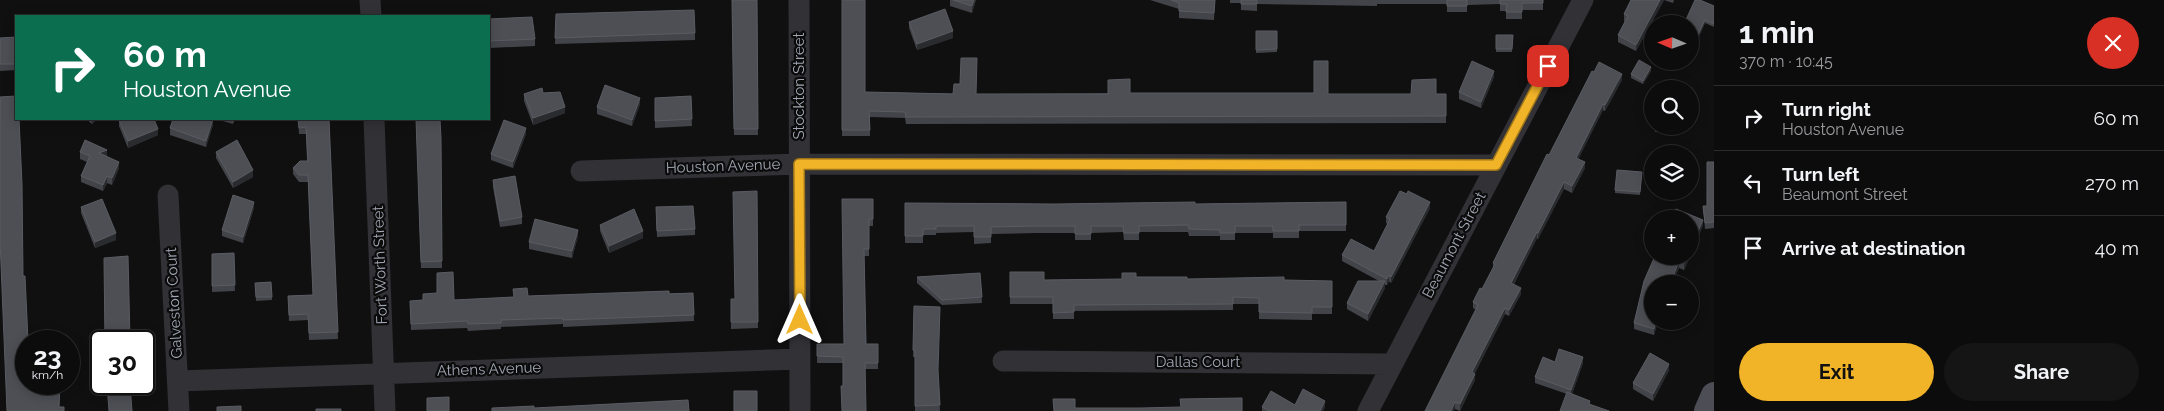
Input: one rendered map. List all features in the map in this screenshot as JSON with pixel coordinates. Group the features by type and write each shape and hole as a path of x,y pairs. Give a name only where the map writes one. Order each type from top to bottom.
{"main road":[{"path":"1706,411 1714,395"}],"street":[{"path":"370,0 371,15"},
{"name":"Stockton Street","path":"799,0 800,411"},
{"name":"Beaumont Street","path":"1368,411 1583,0"},
{"name":"Fort Worth Street","path":"374,120 384,411"},
{"name":"Houston Avenue","path":"581,171 799,164 1496,165"},
{"name":"Galveston Court","path":"168,196 179,411"},
{"name":"Athens Avenue","path":"178,381 800,358"},
{"name":"Dallas Court","path":"1003,361 1392,364"}],"building":[{"path":"732,0 757,0 758,129 734,129"},
{"path":"842,0 865,0 865,92 953,94 954,84 960,84 961,58 977,58 976,94 1108,94 1108,80 1130,79 1130,93 1314,93 1314,61 1328,61 1328,94 1411,94 1412,80 1436,79 1436,94 1446,94 1446,116 906,117 905,112 869,111 870,130 842,130"},
{"path":"953,0 974,0 972,6"},
{"path":"1171,0 1215,0 1214,13 1179,11 1179,3"},
{"path":"1241,0 1257,0 1257,4 1241,4"},
{"path":"1447,0 1467,0 1467,6 1447,6"},
{"path":"1500,0 1543,0 1543,3 1522,3 1522,12 1506,12 1507,4 1500,4"},
{"path":"1631,0 1660,0 1652,15 1644,15 1644,30 1636,45 1618,35 1628,16 1624,14"},
{"path":"1695,0 1700,0 1714,6 1714,24 1705,20 1699,33 1699,15 1688,15"},
{"path":"945,9 953,31 917,44 909,22"},
{"path":"694,10 695,33 555,38 556,14"},
{"path":"532,17 535,39 490,41 490,19"},
{"path":"1256,31 1277,31 1277,49 1256,50"},
{"path":"1496,35 1513,35 1512,49 1496,49"},
{"path":"15,37 15,64 0,64 0,38"},
{"path":"1639,60 1644,63 1644,70 1649,70 1643,81 1631,74"},
{"path":"1472,61 1494,71 1481,102 1459,92"},
{"path":"1599,62 1622,74 1605,105 1603,104 1576,158 1585,162 1572,186 1564,182 1537,232 1511,283 1521,288 1509,310 1505,308 1472,372 1475,374 1460,404 1455,402 1451,411 1425,411 1478,305 1473,302 1495,264 1493,263 1547,154 1549,155 1592,71 1594,72"},
{"path":"605,85 640,98 632,120 597,107"},
{"path":"542,88 543,93 560,92 565,107 533,118 524,94"},
{"path":"15,96 15,120 19,120 23,276 25,276 27,330 15,330 15,395 60,395 59,407 64,407 64,411 7,411 0,240 0,97"},
{"path":"691,96 692,119 655,121 655,98"},
{"path":"119,120 154,120 158,129 128,141"},
{"path":"173,120 213,120 206,141 170,128"},
{"path":"298,120 329,120 338,332 309,333 308,314 289,315 288,296 313,295 308,175 299,175 293,168 300,161 308,161 306,127 299,128"},
{"path":"416,120 440,120 442,261 421,262"},
{"path":"504,120 526,128 513,162 491,154"},
{"path":"85,140 107,150 99,153 119,162 112,178 107,176 103,185 81,176 90,156 80,152"},
{"path":"237,140 253,170 233,182 216,152"},
{"path":"1707,162 1714,162 1714,222 1705,223 1703,206 1707,206"},
{"path":"1617,170 1642,172 1640,192 1615,190"},
{"path":"515,176 522,217 500,221 493,180"},
{"path":"757,191 758,322 731,322 731,299 735,299 733,192"},
{"path":"1400,191 1407,194 1408,191 1430,202 1391,277 1389,275 1387,279 1342,255 1351,239 1374,251 1390,219 1386,217"},
{"path":"233,195 254,202 243,237 222,230"},
{"path":"102,199 116,233 95,242 81,207"},
{"path":"842,199 873,199 873,219 869,219 869,249 864,249 866,344 878,344 878,363 865,363 866,411 842,411 843,357 817,356 817,344 844,344"},
{"path":"1195,202 1195,204 1346,202 1346,225 1299,225 1299,231 1273,231 1273,226 1235,226 1235,233 1220,233 1220,230 1189,229 1188,225 1139,226 1139,233 1124,233 1123,226 1091,226 1091,234 1075,234 1075,226 991,227 991,237 974,237 974,226 936,226 936,229 923,229 923,236 905,236 905,203 1054,204"},
{"path":"693,206 695,229 657,231 656,207"},
{"path":"634,209 643,231 609,246 600,225"},
{"path":"1699,218 1703,220 1699,229"},
{"path":"535,219 578,230 572,251 529,242"},
{"path":"234,253 235,285 212,286 212,254"},
{"path":"128,256 130,330 105,330 104,258"},
{"path":"1651,265 1677,265 1674,275 1647,275"},
{"path":"453,272 454,300 514,297 513,289 527,288 528,296 669,291 669,294 693,293 694,315 563,320 563,318 501,320 501,323 468,324 467,321 411,324 410,301 423,300 423,294 437,293 437,273"},
{"path":"1010,272 1044,272 1044,280 1122,279 1122,273 1136,273 1136,277 1187,277 1187,279 1284,277 1284,280 1332,281 1332,307 1312,307 1312,313 1259,312 1259,298 1233,297 1233,304 1074,305 1074,312 1053,313 1053,297 1010,297"},
{"path":"980,273 982,297 942,300 917,277"},
{"path":"1358,281 1385,281 1368,314 1347,303"},
{"path":"1644,281 1644,326 1634,323"},
{"path":"271,282 272,297 256,297 255,283"},
{"path":"914,306 940,307 938,370 940,405 915,406"},
{"path":"1559,349 1583,357 1571,390 1535,377 1543,357 1555,362"},
{"path":"1650,353 1669,364 1653,394 1633,383"},
{"path":"1303,389 1325,401 1320,411 1270,411 1262,407 1271,391 1295,405"},
{"path":"734,391 757,391 757,411 734,411"},
{"path":"1567,392 1590,401 1589,404 1609,411 1560,411"},
{"path":"108,395 131,395 132,411 109,411"},
{"path":"449,397 449,411 427,411 427,398"},
{"path":"1242,398 1242,411 1054,411 1053,399 1075,399 1075,408 1141,408 1181,407 1180,399"},
{"path":"688,400 689,411 492,411 492,408 534,406 534,408"},
{"path":"241,406 241,411 217,411 217,407"},
{"path":"316,409 341,409 341,411 316,411"}],"route":[{"path":"800,320 799,164 1496,165 1548,66"}]}
